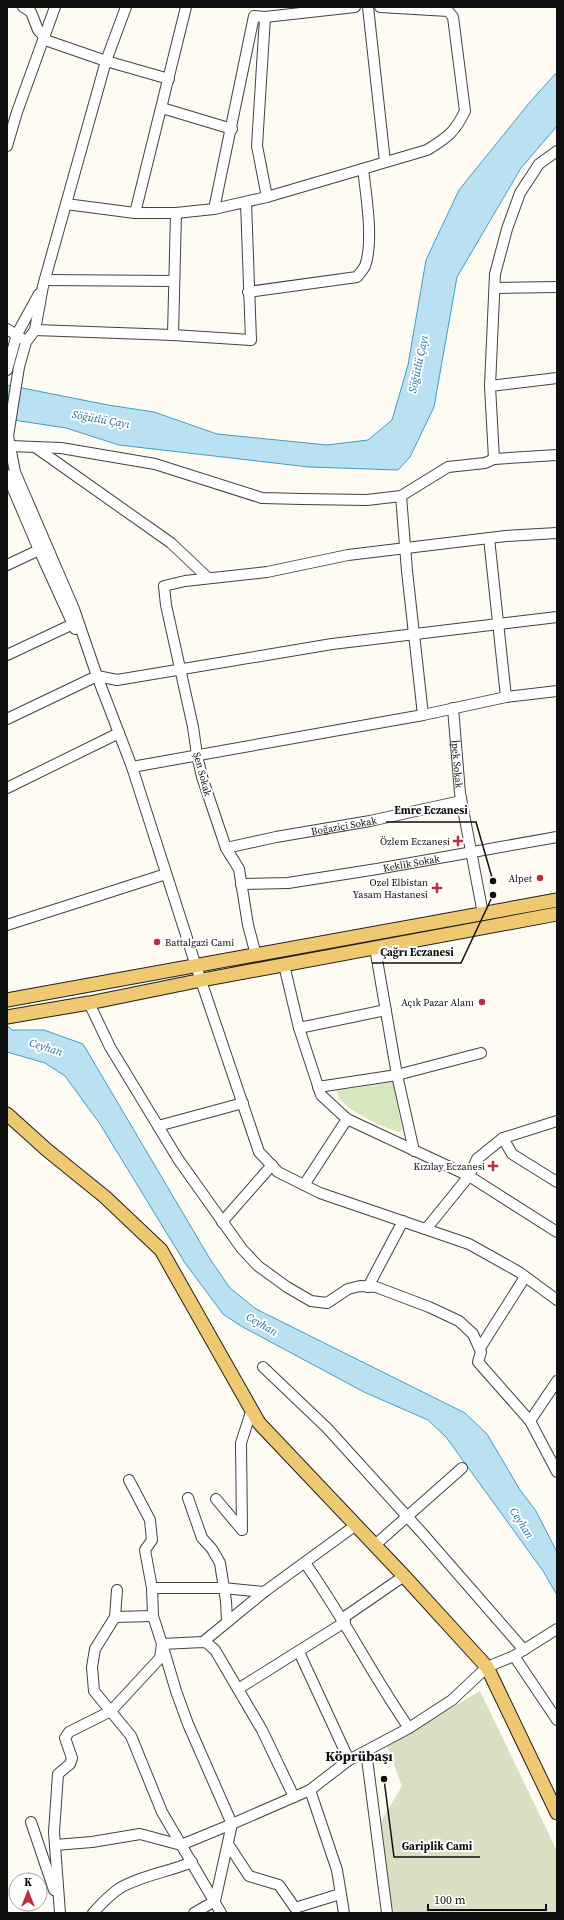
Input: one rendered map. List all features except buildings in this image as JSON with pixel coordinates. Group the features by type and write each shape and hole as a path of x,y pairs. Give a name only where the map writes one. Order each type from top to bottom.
{"main road":[{"path":"7,999 557,900"},
{"path":"7,1017 89,1003 202,980 557,914"},
{"path":"7,1114 47,1150 105,1197 161,1250 258,1423 375,1545 487,1667 557,1813"}],"street":[{"path":"23,7 31,12 38,30 48,41 106,61 169,79"},
{"path":"7,146 10,128 55,7"},
{"path":"126,7 106,61 44,283 35,330 26,342 19,367 9,441 15,472 74,609 97,676 132,768 196,966 260,1152 278,1172 320,1193 469,1244 525,1277 557,1300"},
{"path":"135,212 186,7"},
{"path":"214,209 232,129 254,16 265,17 355,7"},
{"path":"368,7 385,162"},
{"path":"66,204 135,212 176,213 214,209 267,197 428,150 448,137 459,124 465,111 453,17 448,9 380,7"},
{"path":"265,17 257,146 267,197"},
{"path":"162,108 232,129"},
{"path":"494,459 490,386 495,274 507,229 520,193 539,164 557,151"},
{"path":"248,292 358,276 365,266 368,244 368,207 363,168"},
{"path":"35,330 173,335 251,340 248,292 246,202"},
{"path":"173,335 176,213"},
{"path":"44,283 174,281"},
{"path":"7,370 17,334 44,283"},
{"path":"495,288 557,287"},
{"path":"7,330 17,334 26,342"},
{"path":"490,386 557,378"},
{"path":"9,441 35,447 60,448 155,464 262,498 367,500 401,496 448,467 485,463 494,459 557,455"},
{"path":"35,447 171,542 208,578 267,572 348,555 406,547 489,538 557,533"},
{"path":"7,475 39,550 97,676"},
{"path":"401,496 413,634 423,715"},
{"path":"489,538 506,698"},
{"path":"7,565 39,550"},
{"name":"Şen Sokak","path":"208,578 164,586 164,590 179,670 193,727 197,755 226,848 238,869 256,955"},
{"path":"7,719 97,676 117,680 332,644 557,617"},
{"path":"7,655 73,624"},
{"path":"132,768 423,715 506,698 557,691"},
{"name":"İpek Sokak","path":"454,708 455,740 461,800 482,914"},
{"path":"7,788 119,733"},
{"name":"Boğaziçi Sokak","path":"226,848 276,837 370,821 461,800"},
{"name":"Keklik Sokak","path":"241,884 288,883 557,838"},
{"path":"7,925 166,874"},
{"path":"375,948 397,1075 414,1150"},
{"path":"284,965 298,1028 321,1095 347,1119 469,1176 557,1232"},
{"path":"89,1003 110,1046 178,1159 242,1249 258,1266 287,1287 311,1301 327,1303 348,1289 360,1286 376,1287 429,1307 459,1321 473,1334 480,1348 481,1352 478,1362 530,1420 556,1468"},
{"path":"298,1028 386,1010"},
{"path":"318,1087 397,1075 481,1053"},
{"path":"158,1126 243,1103"},
{"path":"304,1185 347,1119"},
{"path":"426,1229 469,1176 477,1159 503,1138 557,1121"},
{"path":"503,1138 512,1154 557,1182"},
{"path":"222,1222 272,1165"},
{"path":"368,1287 403,1221"},
{"path":"480,1348 525,1277"},
{"path":"263,1367 327,1428 408,1517 524,1650"},
{"path":"530,1420 557,1381"},
{"path":"216,1498 242,1530 241,1443 251,1412"},
{"path":"375,1545 462,1468"},
{"path":"129,1480 150,1520 152,1540 145,1550 152,1588 153,1616 188,1724 232,1824 215,1901 194,1913"},
{"path":"188,1498 202,1538 220,1562 226,1600 227,1621"},
{"path":"203,1642 264,1592 356,1525"},
{"path":"305,1562 344,1620 390,1701 409,1728"},
{"path":"238,1689 299,1652 404,1576"},
{"path":"152,1588 223,1588 264,1592"},
{"path":"117,1590 115,1617 95,1649 92,1667 94,1691 131,1736 162,1812 221,1913"},
{"path":"115,1617 153,1616"},
{"path":"55,1845 92,1842 140,1834 181,1845 232,1824 310,1790 349,1760 409,1728 452,1700 487,1667 514,1656 557,1629"},
{"path":"162,1644 203,1642 207,1643 214,1650 262,1730 294,1797"},
{"path":"60,1913 55,1845 58,1774 70,1764 72,1758 64,1738 70,1732 111,1711 160,1658 162,1644"},
{"path":"299,1652 349,1760"},
{"path":"514,1656 557,1720"},
{"path":"366,1751 387,1913"},
{"path":"310,1790 337,1870 344,1913"},
{"path":"31,1822 53,1890 58,1896"},
{"path":"228,1844 249,1876 279,1885 295,1908 340,1894"},
{"path":"92,1913 107,1898 121,1888 156,1874 174,1870 192,1862"}],"green space":[{"path":"393,1082 402,1130 399,1132 373,1122 353,1111 339,1098 336,1091"},
{"path":"480,1691 557,1851 557,1913 394,1913 386,1881 380,1823 402,1786 387,1746"}],"water":[{"name":"Söğütlü Çayı","path":"557,72 557,126 521,168 457,277 434,407 410,457 398,470 309,467 119,445 66,428 7,419 7,385 108,405 154,412 217,434 327,445 368,440 392,420 408,365 426,260 459,190 530,102"},
{"name":"Ceyhan","path":"7,1025 12,1030 44,1030 83,1044 210,1259 230,1288 256,1309 465,1413 487,1434 520,1490 536,1511 557,1552 557,1595 543,1571 446,1437 428,1420 364,1392 241,1326 223,1314 185,1263 100,1124 65,1076 45,1063 7,1052"}],"place":[{"name":"Özlem Eczanesi","path":"458,841"},
{"name":"Alpet","path":"540,878"},
{"name":"Emre Eczanesi","path":"493,881"},
{"name":"Ozel Elbistan Yasam Hastanesi","path":"437,888"},
{"name":"Çağrı Eczanesi","path":"493,895"},
{"name":"Battalgazi Cami","path":"157,942"},
{"name":"Açık Pazar Alanı","path":"482,1002"},
{"name":"Kızılay Eczanesi","path":"493,1166"},
{"name":"Gariplik Cami","path":"384,1779"}],"district":[{"name":"Köprübaşı","path":"359,1756"}]}
